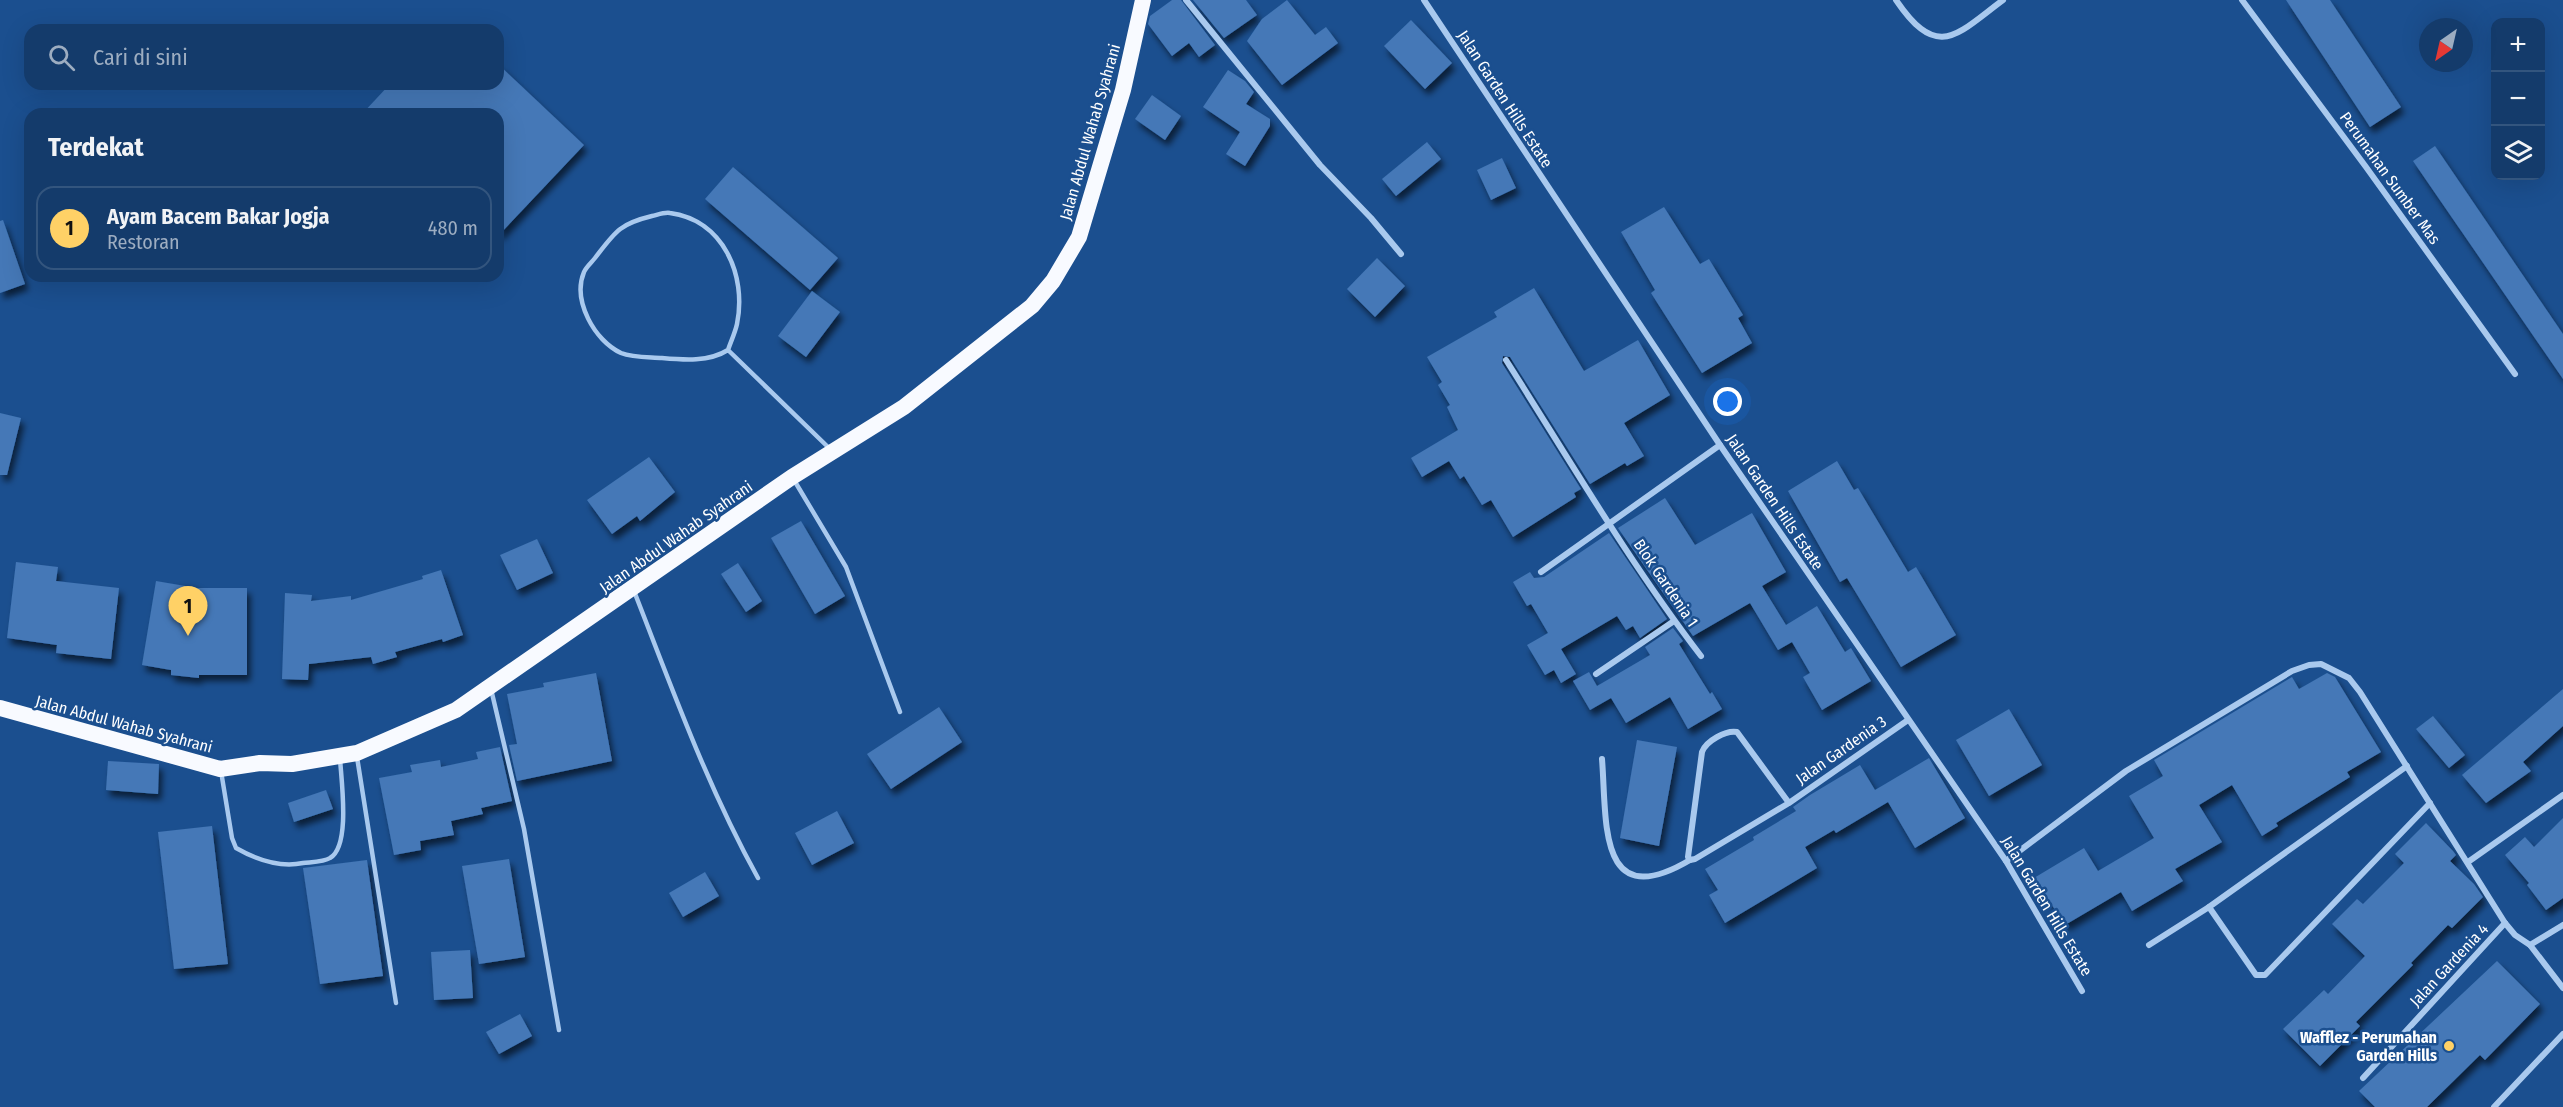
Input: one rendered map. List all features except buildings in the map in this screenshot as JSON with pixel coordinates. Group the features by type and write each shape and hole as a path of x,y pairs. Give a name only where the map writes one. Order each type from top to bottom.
{"highway":[{"name":"Jalan Abdul Wahab Syahrani","path":"0,708 220,769 260,764 292,764 348,754 456,710 792,477 904,407 1017,320 1053,281 1079,237 1123,90 1143,0"}],"street":[{"path":"1186,0 1320,165 1371,218 1401,254"},
{"name":"Jalan Garden Hills Estate","path":"1424,0 1720,445 2006,861 2082,991"},
{"path":"1896,0 1915,24 1928,33 1948,38 2003,0"},
{"name":"Perumahan Sumber Mas","path":"2241,0 2366,167 2515,374"},
{"name":"Blok Gardenia 1","path":"1506,360 1674,621 1701,656"},
{"path":"1541,572 1720,445"},
{"path":"1596,675 1674,621"},
{"path":"2006,861 2126,771 2292,671 2309,665 2321,664 2349,678 2505,923 2515,935 2530,945 2563,988"},
{"name":"Jalan Gardenia 3","path":"1602,759 1612,854 1624,871 1635,876 1653,878 1671,871 1789,803 1908,720"},
{"name":"Jalan Gardenia 3","path":"1690,860 1688,855 1702,752 1707,743 1730,732 1737,732 1789,803"},
{"path":"2149,945 2209,908 2407,766"},
{"path":"2468,862 2563,795"},
{"path":"2209,908 2251,969 2259,976 2264,976 2430,803"},
{"name":"Jalan Gardenia 4","path":"2363,1078 2505,923"},
{"path":"2530,945 2563,925"},
{"path":"2494,1107 2563,1034"}],"lane":[{"path":"667,212 689,218 709,230 733,260 738,297 737,323 728,350 716,357 672,359 624,354 606,344 595,332 581,295 584,272 610,238 628,222 667,212"},
{"path":"728,350 833,452"},
{"path":"792,477 846,567 900,712"},
{"path":"633,589 711,784 735,837 758,878"},
{"path":"491,686 524,829 559,1030"},
{"path":"220,769 232,838 236,848 271,863 289,866 330,858 337,850 341,840 348,754"},
{"path":"348,754 396,1003"}],"place":[{"name":"Ayam Bacem Bakar Jogja","path":"188,636"},
{"name":"Wafflez - Perumahan Garden Hills","path":"2449,1046"}]}
